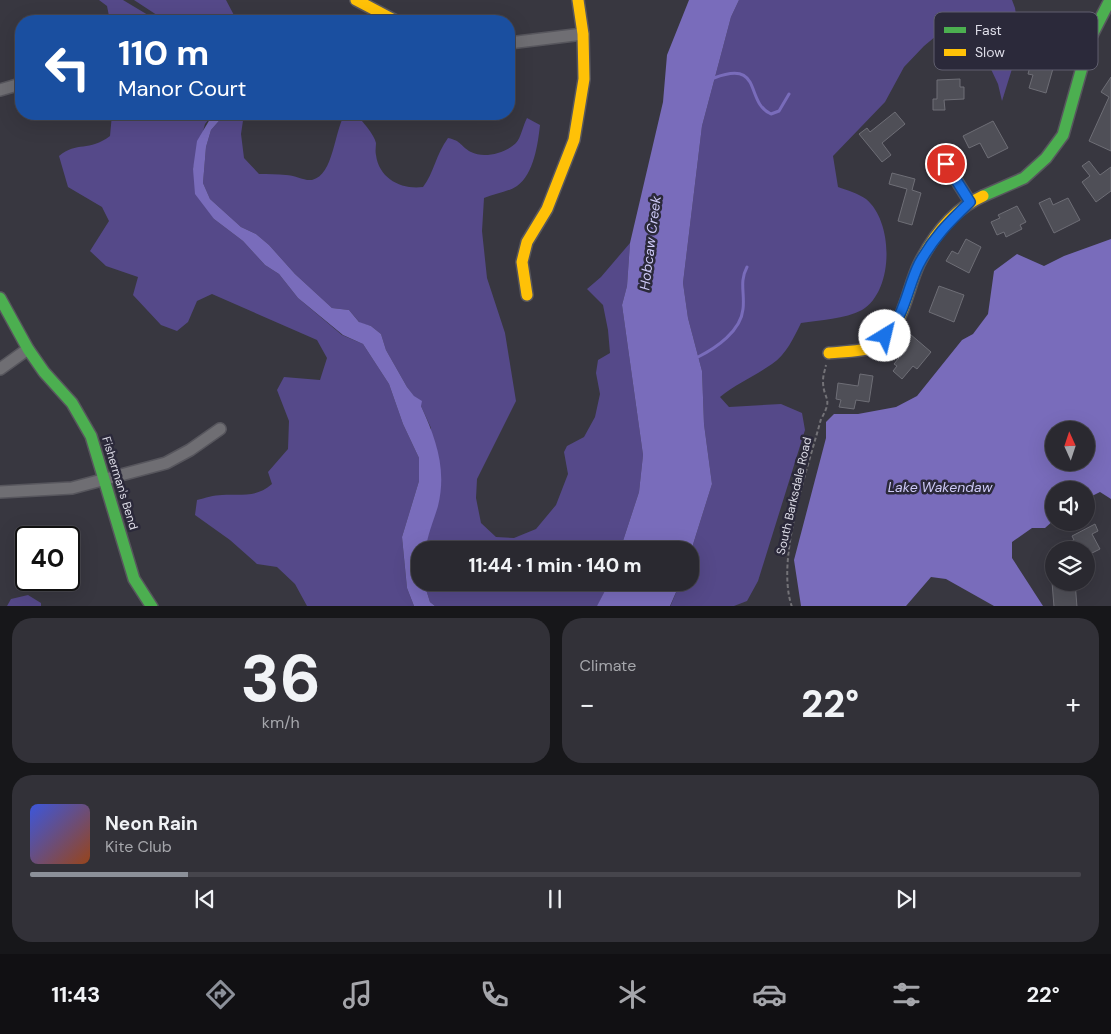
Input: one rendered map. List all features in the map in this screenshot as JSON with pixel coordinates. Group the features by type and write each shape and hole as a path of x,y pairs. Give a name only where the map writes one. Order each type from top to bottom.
{"street":[{"path":"356,0 385,15"},
{"path":"527,295 522,262 527,242 547,209 574,140 584,79 583,34 578,0"},
{"path":"1098,23 1110,0"},
{"path":"515,42 583,34"},
{"path":"829,353 874,346 896,326 919,265 940,229 970,202 1024,178 1046,158 1063,134 1081,70"},
{"path":"0,90 15,86"},
{"path":"946,164 970,202"},
{"name":"Fisherman's Bend","path":"0,298 28,349 44,372 72,403 91,436 134,579 152,606"},
{"path":"0,369 28,349"},
{"path":"0,492 72,488 105,481 166,463 190,450 220,429"}],"path":[{"name":"South Barksdale Road","path":"792,606 786,581 789,550 821,419 827,409 829,398 822,379 829,353"}],"shaded area":[{"path":"99,0 123,0 148,15 109,15 107,6"},
{"path":"134,0 226,0 234,15 157,15"},
{"path":"739,0 1012,0 1016,12 934,12 934,38 904,67 885,102 833,156 838,187 866,199 882,223 887,256 885,273 873,301 855,313 832,319 801,323 789,345 777,360 720,397 729,407 781,404 802,413 805,430 758,581 747,601 734,606 670,606 677,591 699,591 699,541 694,541 712,484 704,424 702,371 688,318 683,283 702,126 731,17"},
{"path":"991,70 1012,70 1002,101 998,84"},
{"path":"527,118 540,125 534,158 523,181 509,190 484,198 482,231 487,278 505,333 516,401 477,479 476,498 481,523 496,537 514,538 536,529 556,505 568,474 564,452 567,446 584,437 595,417 600,394 596,373 598,360 610,353 603,305 587,289 601,277 630,243 627,286 622,305 643,455 639,492 623,541 426,541 431,428 421,406 407,387 386,350 381,334 371,326 360,323 349,310 332,308 295,274 269,245 256,234 241,227 210,199 203,183 206,147 211,130 220,120 243,120 241,134 244,158 259,174 289,175 312,180 325,170 333,152 342,120 361,120 375,139 376,155 382,171 400,185 423,187 448,138 459,142 471,152 488,155 512,147 519,138"},
{"path":"111,120 208,120 205,124 193,169 214,219 243,241 265,265 279,274 298,298 342,335 363,344 389,384 403,424 419,458 419,481 402,537 407,588 414,606 307,606 295,584 277,567 257,564 230,540 195,515 197,500 219,495 254,493 272,484 268,472 288,449 289,421 277,390 284,377 320,380 327,358 317,340 212,294 197,301 188,322 177,331 161,325 133,295 138,277 106,266 90,251 109,221 102,207 68,187 59,156 65,151 96,144 110,136"},
{"path":"427,591 605,591 598,606 435,606 430,602"},
{"path":"28,595 41,603 41,606 7,606 11,599"}],"water":[{"name":"Hobcaw Creek","path":"689,0 739,0 731,17 702,126 683,283 688,318 702,371 704,424 712,484 694,541 623,541 639,492 643,455 622,305 627,286 630,243 663,102 667,55"},
{"path":"209,120 220,120 211,130 206,147 203,183 210,199 241,227 256,234 269,245 295,274 332,308 349,310 359,322 371,326 381,334 386,350 407,387 414,396 422,401 421,406 438,454 441,479 438,506 428,541 411,541 411,591 427,591 430,602 435,606 414,606 407,588 402,537 419,481 419,458 403,424 389,384 363,344 343,335 298,298 279,274 265,265 243,241 214,219 195,194 193,169 197,141"},
{"name":"Lake Wakendaw","path":"1111,239 1111,499 1100,492 1095,494 1095,481 1045,481 1045,528 1032,528 1012,542 1012,558 1043,606 994,606 946,579 931,577 906,606 801,606 794,560 826,438 826,422 834,414 858,414 896,407 917,396 962,340 973,334 988,314 994,271 1017,254 1044,266 1064,256"},
{"path":"605,591 677,591 670,606 597,606"}],"building":[{"path":"1029,70 1053,70 1046,93 1029,88 1033,75 1028,74"},
{"path":"1111,77 1111,151 1089,141 1109,97 1101,92"},
{"path":"960,79 960,87 964,87 964,99 944,100 945,110 933,110 933,99 937,99 937,80"},
{"path":"895,112 905,124 882,143 891,155 882,162 859,134 867,128 870,132"},
{"path":"993,121 1008,148 988,158 980,143 969,148 963,136"},
{"path":"1089,161 1100,175 1111,167 1111,191 1096,202 1082,182 1090,176 1082,166"},
{"path":"892,173 915,179 912,190 921,193 912,225 898,221 907,189 889,184"},
{"path":"1050,198 1053,205 1068,198 1080,220 1054,233 1039,203"},
{"path":"1017,206 1026,222 1020,225 1022,229 1006,237 1004,232 997,235 991,222 1000,218 998,215"},
{"path":"966,239 981,247 969,273 946,261 952,251 958,254"},
{"path":"939,286 964,295 954,322 929,312"},
{"path":"910,334 931,352 917,369 913,366 902,379 893,371 897,366 894,364 907,348 902,344"},
{"path":"860,374 873,376 869,402 856,400 854,409 839,407 841,400 836,399 838,383 858,386"},
{"path":"1095,524 1098,531 1092,534 1100,549 1095,552 1095,541 1072,541 1074,540 1072,536 1082,531 1095,531"},
{"path":"1053,591 1076,591 1077,606 1054,606"}],"waterway":[{"path":"714,78 730,74 740,74 747,78 758,101 771,114 779,111 789,94"},
{"path":"698,357 720,344 738,325 743,309 743,278 747,267"}],"traffic: fast":[{"path":"1098,23 1110,0"},
{"path":"983,196 1024,178 1046,158 1063,135 1081,70"},
{"path":"0,298 28,349 44,372 72,403 91,436 134,579 151,606"}],"traffic: slow":[{"path":"356,0 385,15"},
{"path":"527,295 522,262 527,242 547,209 574,140 584,79 583,34 578,0"},
{"path":"829,353 870,348 884,340 898,321 919,264 931,243 945,224 963,208 983,196"}],"route":[{"path":"885,336 896,326 919,265 940,229 970,202 946,164"}]}
